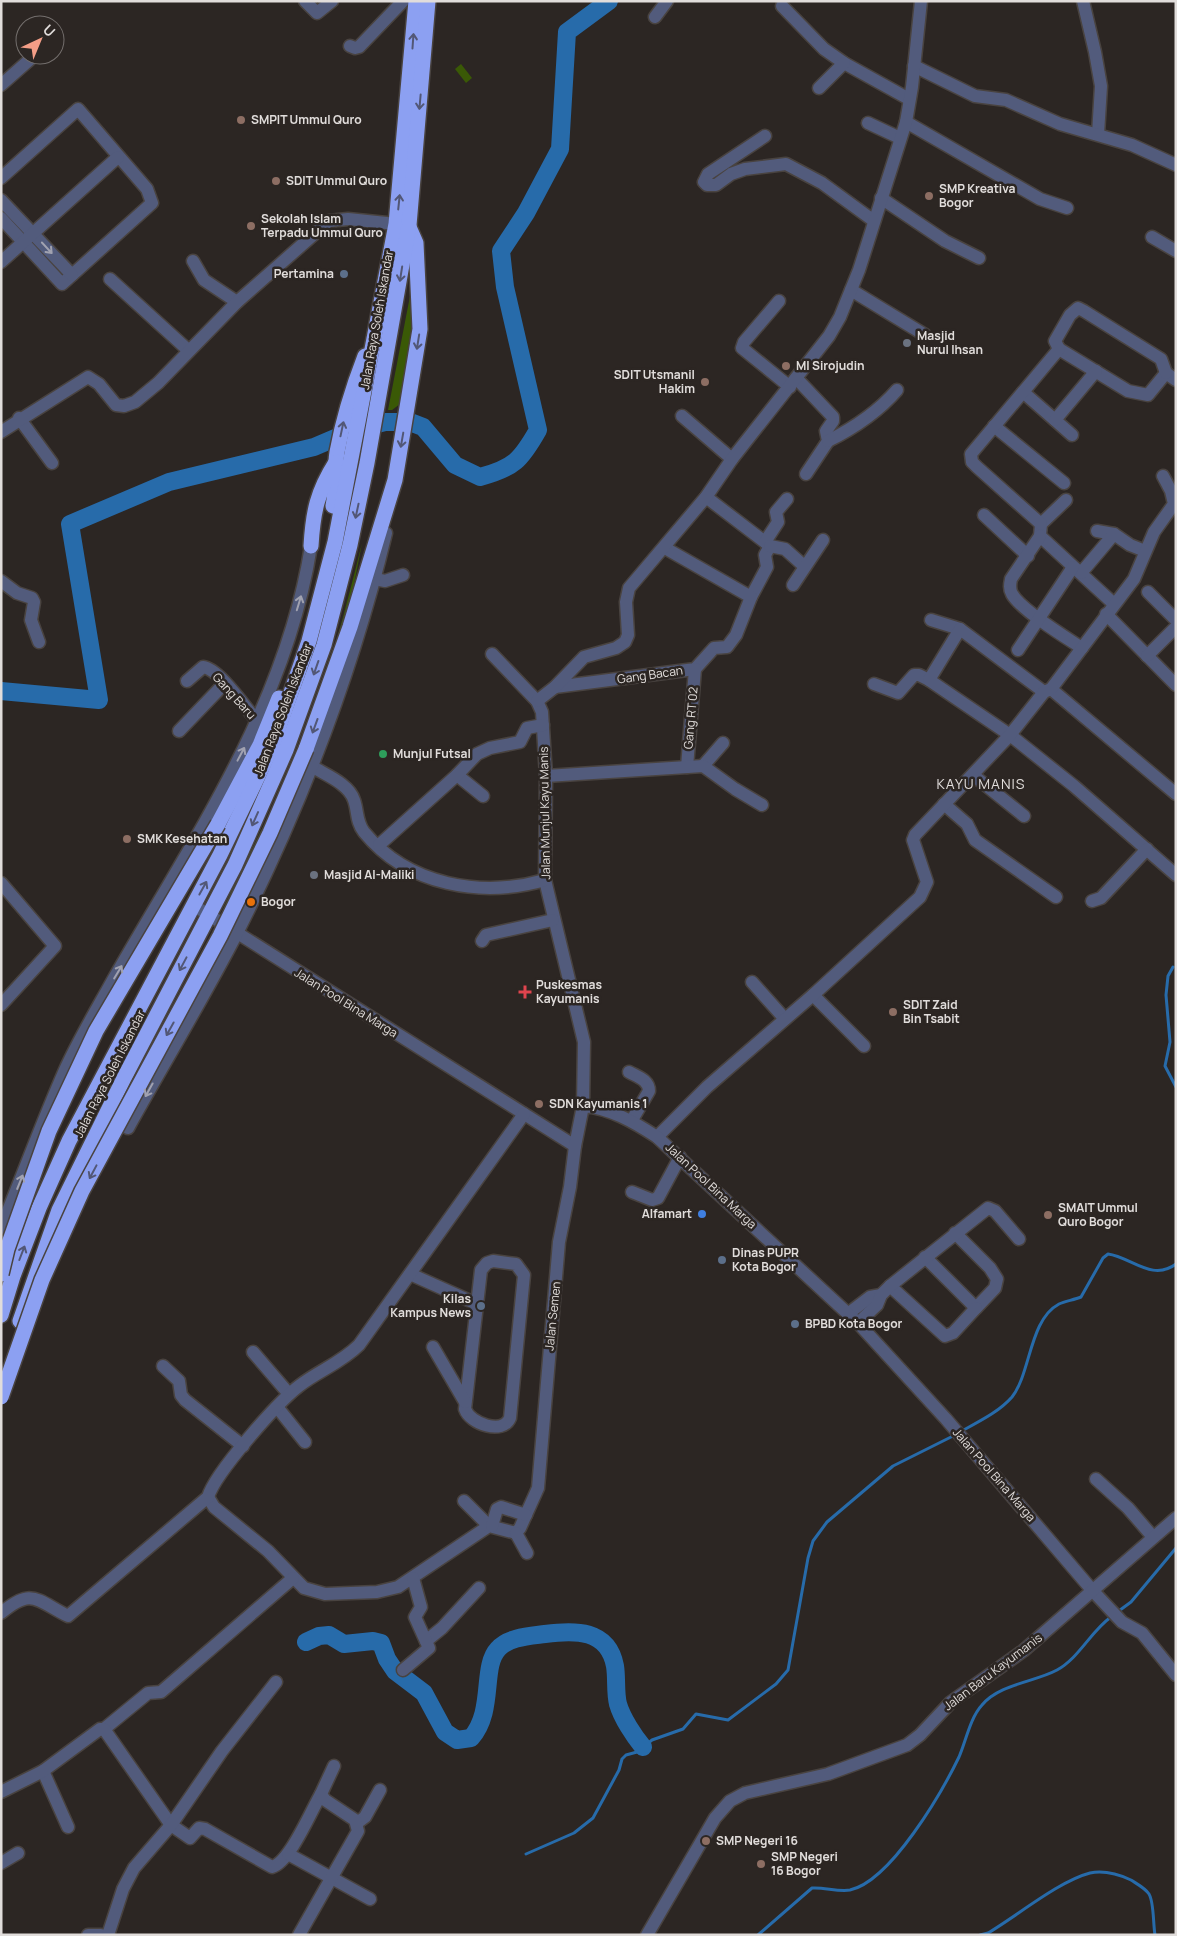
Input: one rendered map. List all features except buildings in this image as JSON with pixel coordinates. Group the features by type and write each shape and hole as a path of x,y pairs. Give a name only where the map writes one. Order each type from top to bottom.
{"highway":[{"name":"Jalan Raya Soleh Iskandar","path":"369,410 379,320 403,225 416,1"},
{"name":"Jalan Raya Soleh Iskandar","path":"2,1373 59,1210 209,916 286,750 307,694 336,602 359,462 403,225 428,1"},
{"path":"1,1397 42,1280 82,1191 220,936 270,833 306,749 350,627 395,478 420,329 416,244 403,225"},
{"path":"5,1274 7,1249 49,1131 96,1031 218,824 260,745 284,686 319,576 336,489 337,458 347,406 379,320"},
{"path":"311,546 316,501 322,485 337,458"},
{"name":"Jalan Raya Soleh Iskandar","path":"1,1316 5,1274 39,1208 69,1141 244,808 281,721 321,598 359,462"}],"street":[{"path":"305,1 317,13 332,1"},
{"path":"350,46 359,47 403,1"},
{"path":"656,17 667,1"},
{"path":"537,701 555,687 584,657 616,648 625,642 628,635 626,602 629,588 706,498 732,459 829,336 851,290 906,122 921,1"},
{"path":"1083,1 1100,78 1101,108 1098,134"},
{"path":"782,6 824,49 844,63 910,100"},
{"path":"819,88 844,63"},
{"path":"1,85 24,65"},
{"path":"914,66 975,96 1006,100 1060,124 1132,145 1175,162"},
{"path":"1,178 78,109 150,194 152,203 72,275 1,218"},
{"path":"906,122 1040,199 1067,208"},
{"path":"868,123 900,138"},
{"path":"765,136 708,174 704,182 707,185 716,185 731,174 745,169 786,164 822,184 874,221"},
{"path":"1,262 118,156"},
{"path":"881,198 945,240 979,258"},
{"path":"1,200 28,238"},
{"path":"1,432 19,418 88,377 99,384 112,402 124,406 135,402 158,383 188,350 237,302 329,222 348,219 403,225"},
{"path":"1152,237 1176,251"},
{"path":"193,261 204,280 237,302"},
{"path":"110,280 188,350"},
{"path":"851,290 925,335"},
{"path":"779,301 744,342 742,348 793,383 833,417 833,421 826,431 828,441"},
{"path":"1078,308 1161,359 1171,376 1146,395 1128,391 1096,371 1059,349 1056,341 1070,315 1078,308"},
{"path":"1059,349 971,454 972,462 1077,570 1147,656 1176,685"},
{"path":"1055,420 1096,371"},
{"path":"806,474 828,441 838,437 874,414 897,390"},
{"path":"1023,392 1072,435"},
{"path":"682,416 732,459"},
{"path":"19,418 52,463"},
{"path":"994,426 1064,483"},
{"path":"657,1137 707,1087 813,995 920,897 927,882 912,840 1010,735 1048,691 1134,579 1154,532 1174,504 1171,491 1163,476"},
{"path":"108,1112 128,1128 236,934 313,767 375,579 388,523 395,478"},
{"path":"706,498 768,544 785,549 804,566"},
{"path":"665,548 751,597 767,567 765,555 778,522 776,512 787,499"},
{"path":"1066,500 1040,530 1028,556 1011,579 1009,587 1012,595 1039,620 1082,648"},
{"path":"984,515 1028,556"},
{"path":"1097,531 1114,534 1130,545 1145,551"},
{"path":"1018,650 1077,570 1114,534"},
{"path":"793,585 823,540"},
{"path":"1,1228 66,1069 113,980 198,837 258,722 277,673 305,586 311,546"},
{"path":"375,579 385,581 404,575"},
{"path":"1,581 17,593 32,598 34,602 31,620 39,642"},
{"path":"1148,592 1176,620"},
{"name":"Gang Bacan","path":"555,687 695,669 713,649 727,647 738,641 751,597"},
{"path":"931,620 960,629 1048,691 1176,794"},
{"path":"1147,656 1176,627"},
{"path":"929,680 960,629"},
{"name":"Jalan Munjul Kayu Manis","path":"492,654 537,701 542,712 546,776 545,880 553,920 584,1042 583,1106"},
{"name":"Gang Baru","path":"187,681 203,667 209,668 225,683 258,722"},
{"name":"Gang RT 02","path":"687,767 695,669"},
{"path":"874,684 898,693 914,675 919,675 929,680 1010,735 1176,875"},
{"path":"179,731 225,683"},
{"path":"379,846 457,775 477,754 490,748 520,742 527,728 543,725"},
{"path":"703,766 723,743"},
{"path":"546,776 703,766 735,789 762,805"},
{"path":"313,767 346,787 354,799 358,824 379,846 424,875 452,885 500,889 516,888 545,880"},
{"path":"457,775 483,796"},
{"path":"973,775 1024,816"},
{"path":"944,804 967,824 975,840 1056,897"},
{"path":"1092,901 1101,898 1147,849"},
{"path":"1,883 55,946 1,1005"},
{"name":"Jalan Pool Bina Marga","path":"193,905 236,934 575,1146"},
{"path":"482,941 486,935 553,920"},
{"path":"752,982 785,1019"},
{"path":"813,995 864,1046"},
{"path":"630,1072 645,1081 649,1087 632,1120"},
{"path":"575,1146 583,1106"},
{"name":"Jalan Pool Bina Marga","path":"583,1106 593,1106 632,1120 657,1137 848,1313 946,1420 1097,1595 1122,1622 1142,1633 1176,1675"},
{"path":"1,1613 14,1602 27,1597 68,1616 208,1497 212,1487 243,1446 289,1394 352,1352 366,1336 524,1114"},
{"name":"Jalan Semen","path":"516,1534 538,1488 559,1242 570,1187 575,1146"},
{"path":"632,1192 652,1200 658,1198 680,1157"},
{"path":"858,1323 878,1305 886,1291 925,1257 990,1207 1019,1239"},
{"path":"886,1291 945,1336 953,1333 995,1288 997,1280 990,1268 955,1233"},
{"path":"925,1257 976,1308"},
{"path":"493,1261 516,1264 520,1267 524,1275 509,1421 502,1427 476,1422 466,1414 465,1402 477,1304 481,1270 487,1263 493,1261"},
{"path":"410,1274 477,1304"},
{"path":"848,1313 870,1297 886,1291"},
{"path":"433,1347 465,1402"},
{"path":"253,1352 289,1394"},
{"path":"163,1366 179,1381 181,1395 185,1400 243,1446"},
{"path":"278,1407 305,1442"},
{"path":"1096,1479 1128,1508 1153,1537"},
{"path":"208,1497 214,1507 268,1551 293,1578 309,1591 335,1594 390,1589 413,1578 491,1526 501,1506 526,1515"},
{"path":"464,1501 491,1526 516,1534 527,1553"},
{"name":"Jalan Baru Kayumanis","path":"647,1935 715,1818 730,1801 757,1789 842,1770 907,1745 920,1735 951,1702 1097,1595 1153,1537 1176,1518"},
{"path":"1,1792 43,1771 100,1729 104,1729 142,1697 155,1691 161,1692 293,1578"},
{"path":"403,1670 428,1650 415,1617 421,1607 413,1578"},
{"path":"426,1641 442,1628 479,1588"},
{"path":"108,1935 128,1878 141,1859 171,1825 222,1750 276,1682"},
{"path":"104,1729 171,1825 190,1838 199,1828 205,1829 272,1867 280,1863 288,1854 334,1766"},
{"path":"43,1771 68,1827"},
{"path":"357,1823 365,1816 380,1790"},
{"path":"299,1935 358,1831 357,1823 352,1817 325,1800 321,1794"},
{"path":"1,1863 18,1853"},
{"path":"288,1854 370,1899"},
{"path":"88,1935 101,1935"}],"green space":[{"path":"461,64 472,78 466,83 455,69"},
{"path":"410,296 414,297 404,404 388,410"},
{"path":"362,543 349,611 317,715 224,919 222,913 225,905 286,779 313,713 336,641"}],"waterway":[{"path":"1,691 99,700 70,524 169,482 314,447 354,430 385,422 410,422 423,427 455,465 480,477 509,466 521,456 538,430 505,287 501,251 526,213 560,149 567,32 609,1"},
{"path":"1173,967 1168,976 1166,995 1170,1042 1165,1066 1176,1087"},
{"path":"960,1432 995,1412 1012,1397 1023,1375 1036,1334 1042,1322 1049,1312 1059,1304 1081,1297 1103,1258 1108,1254 1150,1270 1167,1269 1176,1264"},
{"path":"526,1854 574,1833 593,1818 619,1770 622,1759 626,1755 637,1752 652,1740 683,1729 696,1714 728,1720 776,1684 788,1670 808,1558 813,1541 827,1522 893,1466 955,1435"},
{"path":"1116,1613 1131,1602 1176,1548"},
{"path":"758,1935 812,1888 850,1890 866,1883 882,1870 914,1833 941,1791 959,1757 974,1716 982,1705 998,1692 1048,1674 1065,1665 1111,1617"},
{"path":"306,1642 319,1636 329,1635 344,1644 373,1641 381,1643 387,1659 395,1671 424,1693 445,1732 457,1740 471,1738 478,1727 486,1703 490,1667 493,1657 502,1645 520,1638 545,1634 568,1632 589,1635 605,1645 611,1654 615,1666 618,1704 622,1715 643,1747"},
{"path":"980,1935 988,1933 1065,1883 1090,1873 1101,1872 1111,1873 1131,1880 1149,1894 1152,1902 1155,1935"}],"place":[{"name":"SMPIT Ummul Quro","path":"241,120"},
{"name":"SDIT Ummul Quro","path":"276,181"},
{"name":"SMP Kreativa Bogor","path":"929,196"},
{"name":"Sekolah Islam Terpadu Ummul Quro","path":"251,226"},
{"name":"Pertamina","path":"344,274"},
{"name":"Masjid Nurul Ihsan","path":"907,343"},
{"name":"MI Sirojudin","path":"786,366"},
{"name":"SDIT Utsmanil Hakim","path":"705,382"},
{"name":"Munjul Futsal","path":"383,754"},
{"name":"SMK Kesehatan","path":"127,839"},
{"name":"Masjid Al-Maliki","path":"314,875"},
{"name":"Bogor","path":"251,902"},
{"name":"Puskesmas Kayumanis","path":"525,992"},
{"name":"SDIT Zaid Bin Tsabit","path":"893,1012"},
{"name":"SDN Kayumanis 1","path":"539,1104"},
{"name":"Alfamart","path":"702,1214"},
{"name":"SMAIT Ummul Quro Bogor","path":"1048,1215"},
{"name":"Dinas PUPR Kota Bogor","path":"722,1260"},
{"name":"Kilas Kampus News","path":"481,1306"},
{"name":"BPBD Kota Bogor","path":"795,1324"},
{"name":"SMP Negeri 16","path":"706,1841"},
{"name":"SMP Negeri 16 Bogor","path":"761,1864"}],"district":[{"name":"KAYU MANIS","path":"981,784"}]}
